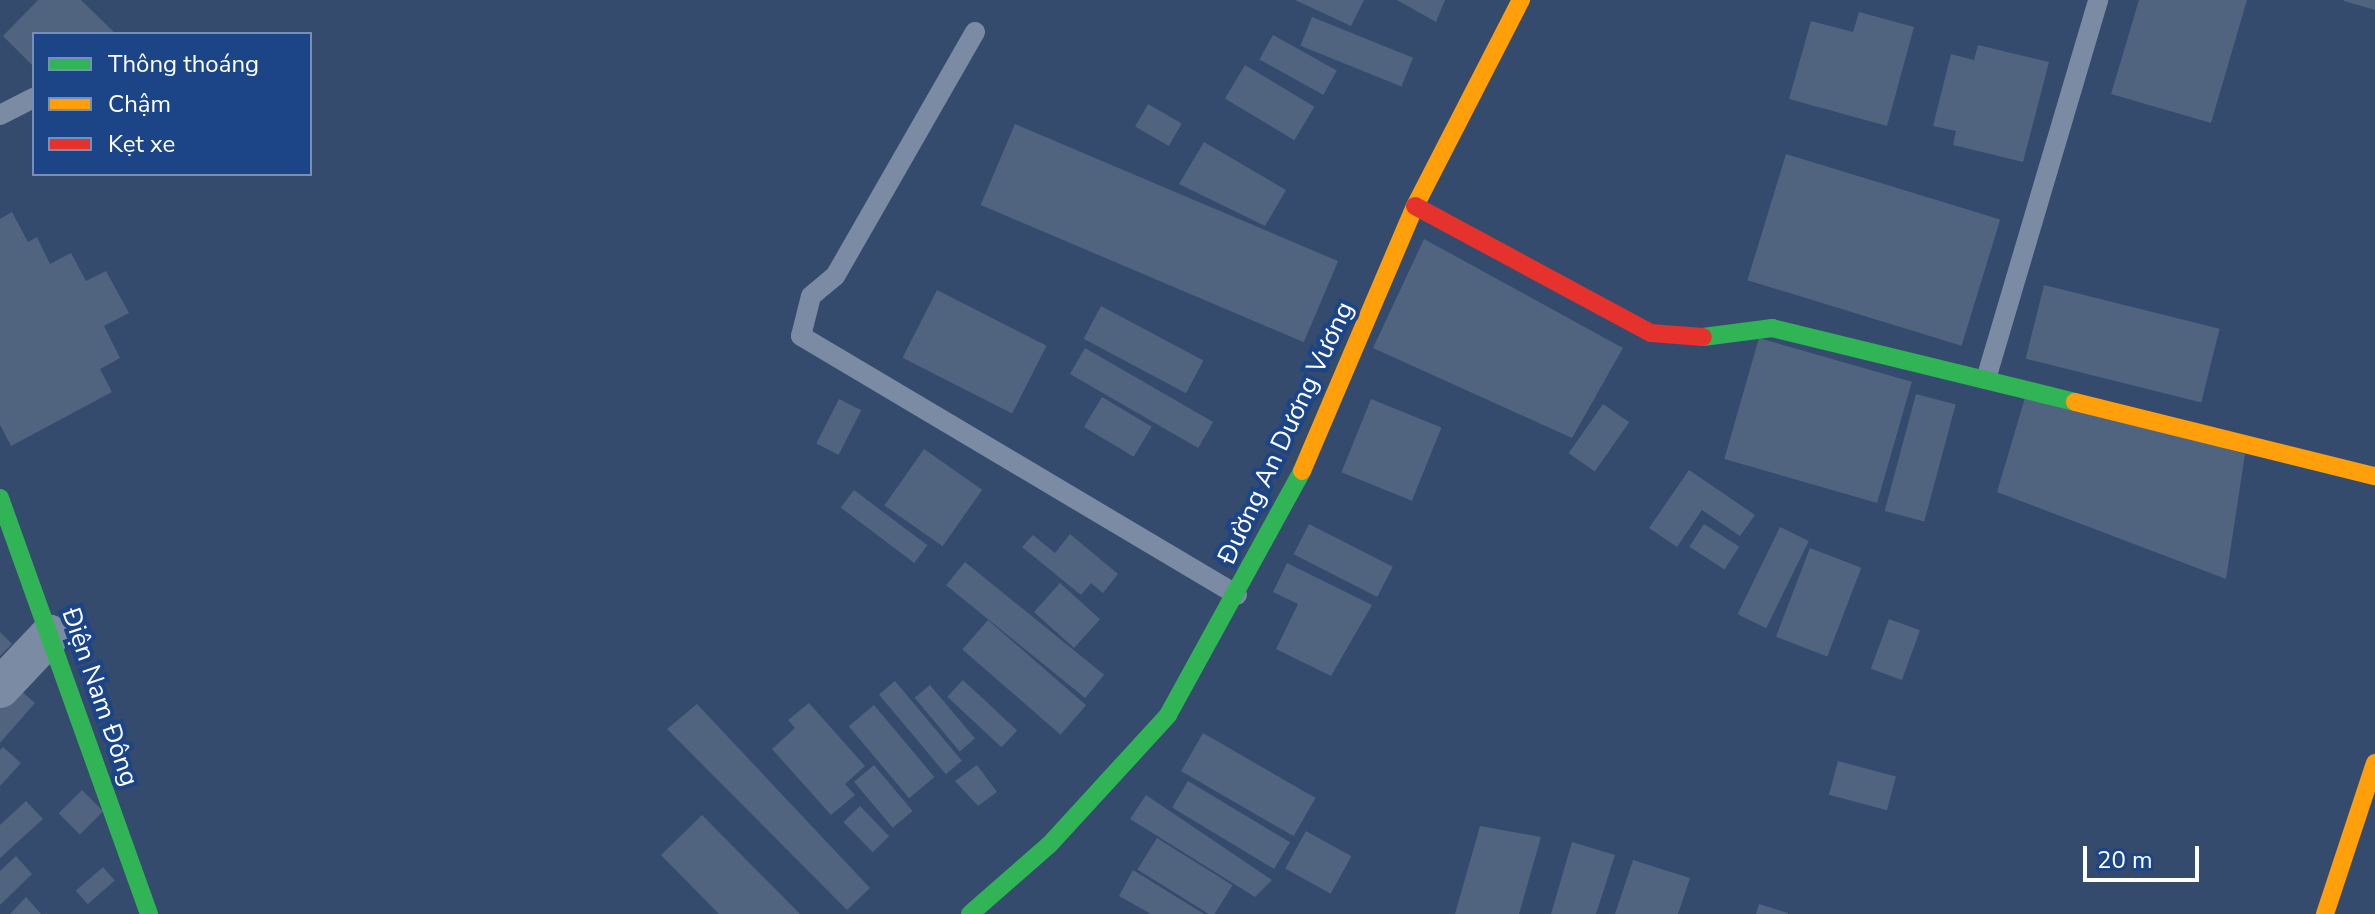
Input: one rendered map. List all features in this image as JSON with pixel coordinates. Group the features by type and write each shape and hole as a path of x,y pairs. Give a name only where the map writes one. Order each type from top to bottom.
{"street":[{"name":"Đường An Dương Vương","path":"970,914 1050,844 1168,715 1239,595 1297,483 1415,206 1521,0"},
{"path":"1415,206 1651,333 1708,337 1772,328 2375,476"},
{"name":"Điện Nam Đông","path":"0,498 149,914"},
{"path":"0,688 50,635"},
{"path":"2325,914 2375,763"}],"lane":[{"path":"1986,379 2098,0"},
{"path":"975,32 835,276 811,296 801,336 1239,595"},
{"path":"0,115 32,99"}],"building":[{"path":"38,0 81,0 114,32 32,32 32,65 3,36"},
{"path":"1295,0 1364,0 1351,26"},
{"path":"1397,0 1445,0 1436,22"},
{"path":"2139,0 2247,0 2211,123 2111,94"},
{"path":"2375,0 2375,10 2344,1"},
{"path":"1859,12 1914,27 1887,126 1789,99 1811,21 1853,32"},
{"path":"1312,17 1413,58 1401,87 1300,46"},
{"path":"1273,35 1337,70 1323,95 1259,59"},
{"path":"1978,45 2049,62 2023,162 1953,145 1956,131 1933,126 1951,54 1974,60"},
{"path":"1245,65 1314,107 1294,140 1225,98"},
{"path":"1148,104 1182,124 1169,146 1135,127"},
{"path":"1015,124 1338,261 1304,342 981,205"},
{"path":"1204,142 1286,190 1265,226 1179,184"},
{"path":"1786,154 2000,219 1962,346 1747,280"},
{"path":"12,212 28,242 37,237 50,264 71,253 86,281 106,271 129,313 104,326 120,358 100,369 112,392 11,446 0,425 0,219"},
{"path":"1424,239 1623,348 1572,438 1373,348"},
{"path":"2044,285 2220,329 2201,403 2026,359"},
{"path":"937,290 1047,346 1012,414 902,358"},
{"path":"1101,306 1203,360 1186,393 1084,339"},
{"path":"1759,338 1912,382 1877,503 1724,459"},
{"path":"1085,348 1213,422 1198,448 1070,374"},
{"path":"2027,391 2245,454 2226,579 1997,492"},
{"path":"1916,394 1956,405 1924,521 1885,511"},
{"path":"1102,397 1152,427 1134,457 1084,427"},
{"path":"839,399 861,410 839,455 816,444"},
{"path":"1371,399 1441,427 1412,501 1341,472"},
{"path":"1603,404 1629,422 1595,472 1569,453"},
{"path":"924,449 982,490 943,546 884,506"},
{"path":"1689,470 1755,515 1740,536 1702,510 1677,547 1649,528"},
{"path":"854,490 927,545 914,563 841,508"},
{"path":"1309,524 1393,567 1377,597 1294,554"},
{"path":"1704,524 1739,547 1725,570 1689,547"},
{"path":"1780,527 1809,541 1766,628 1737,614"},
{"path":"1070,534 1118,574 1103,593 1091,583 1081,595 1022,547 1033,535 1055,553"},
{"path":"1810,548 1861,568 1827,656 1776,637"},
{"path":"965,562 1104,675 1085,698 946,585"},
{"path":"1287,563 1372,605 1331,676 1276,649 1298,604 1273,592"},
{"path":"1060,583 1100,619 1074,648 1034,612"},
{"path":"1889,619 1920,630 1902,680 1871,669"},
{"path":"988,620 1086,705 1061,735 962,649"},
{"path":"0,632 12,644 0,656"},
{"path":"963,680 1017,730 1001,747 947,697"},
{"path":"895,681 962,761 946,774 879,694"},
{"path":"12,683 35,703 0,743 0,696"},
{"path":"930,685 975,739 960,751 915,698"},
{"path":"809,703 865,766 845,784 855,795 831,815 772,749 795,728 788,720"},
{"path":"697,704 870,888 847,910 667,729"},
{"path":"874,705 934,777 909,798 849,726"},
{"path":"1203,733 1316,798 1294,836 1181,771"},
{"path":"3,747 21,763 0,786 0,750"},
{"path":"1838,761 1896,777 1887,810 1829,795"},
{"path":"874,765 913,811 893,828 854,782"},
{"path":"977,765 997,792 978,806 955,781"},
{"path":"1188,781 1290,842 1274,869 1172,808"},
{"path":"82,790 103,811 80,835 59,813"},
{"path":"1146,795 1272,880 1255,897 1130,819"},
{"path":"26,801 43,819 0,858 0,825"},
{"path":"860,806 889,836 873,852 843,822"},
{"path":"702,815 800,914 719,914 661,855"},
{"path":"1480,826 1541,837 1519,914 1455,914"},
{"path":"1306,831 1351,856 1331,894 1285,869"},
{"path":"1157,838 1232,885 1214,914 1209,914 1137,869"},
{"path":"1572,842 1615,855 1596,914 1551,914"},
{"path":"16,856 32,874 0,905 0,871"},
{"path":"1633,860 1690,878 1678,914 1615,914"},
{"path":"103,867 115,881 88,904 76,891"},
{"path":"1133,870 1204,914 1151,914 1119,896"},
{"path":"26,897 41,914 10,914"},
{"path":"1759,904 1788,913 1788,914 1756,914"}],"traffic: fast":[{"path":"1703,337 1772,328 2075,402"},
{"path":"970,914 1050,844 1168,715 1302,471"},
{"path":"0,498 149,914"}],"traffic: slow":[{"path":"1302,471 1415,206 1521,0"},
{"path":"2075,402 2375,476"},
{"path":"2325,914 2375,763"}],"traffic: jam":[{"path":"1415,206 1651,333 1703,337"}]}
